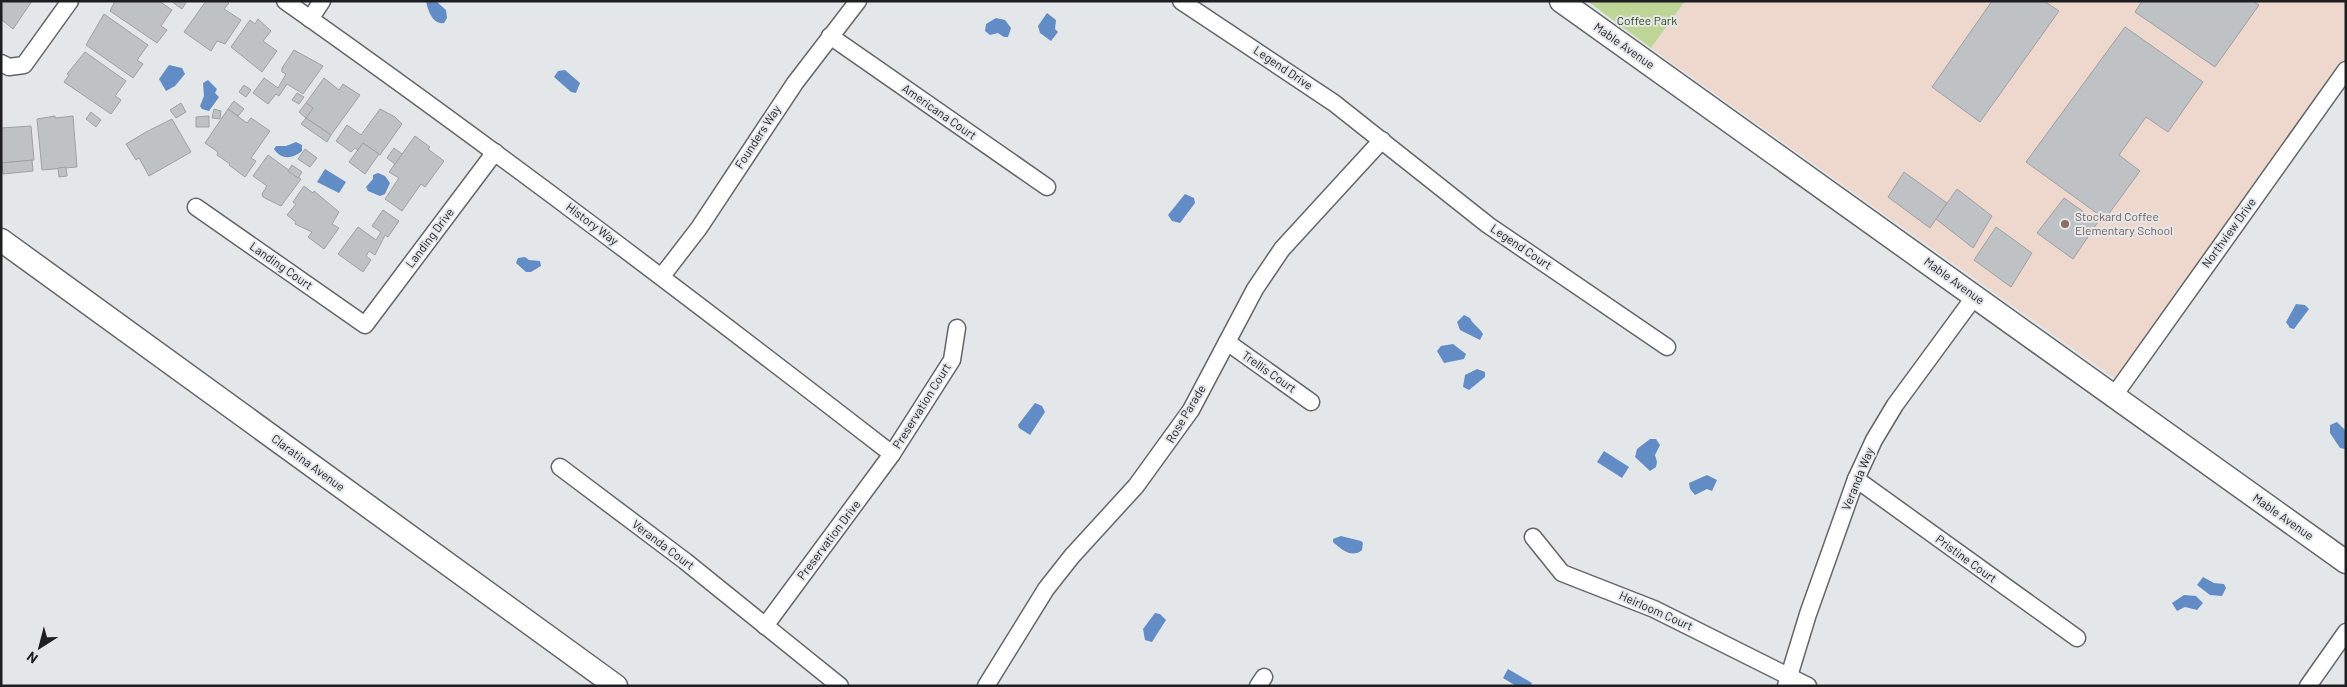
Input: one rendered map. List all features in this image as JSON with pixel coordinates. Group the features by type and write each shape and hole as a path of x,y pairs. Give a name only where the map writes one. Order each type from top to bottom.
{"street":[{"path":"9,65 30,59 70,1"},
{"name":"History Way","path":"286,1 495,152 662,276 892,454"},
{"path":"310,18 322,1"},
{"name":"Founders Way","path":"662,276 698,228 790,90 858,1"},
{"name":"Legend Drive","path":"1181,1 1285,69 1382,140"},
{"name":"Mable Avenue","path":"1561,1 2346,562"},
{"name":"Americana Court","path":"830,36 1047,187"},
{"name":"Northview Drive","path":"2113,397 2346,70"},
{"name":"Rose Parade","path":"986,686 1046,589 1072,556 1136,486 1165,449 1191,410 1255,289 1282,249 1382,140"},
{"name":"Legend Court","path":"1382,140 1488,225 1667,347"},
{"name":"Landing Drive","path":"365,325 495,152"},
{"name":"Landing Court","path":"196,207 365,325"},
{"name":"Claratina Avenue","path":"1,240 616,686"},
{"name":"Veranda Way","path":"1788,681 1808,614 1856,479 1874,440 1895,405 1975,296"},
{"name":"Preservation Court","path":"892,454 952,360 957,328"},
{"name":"Trellis Court","path":"1227,342 1311,402"},
{"name":"Preservation Drive","path":"765,626 892,454"},
{"name":"Veranda Court","path":"560,467 685,561 765,626"},
{"name":"Pristine Court","path":"1856,479 2077,638"},
{"name":"Heirloom Court","path":"1533,537 1562,573 1654,609 1788,681 1808,686"},
{"path":"765,626 840,686"},
{"path":"2308,686 2346,632"}],"shaded area":[{"name":"Stockard Coffee Elementary School","path":"1685,1 2346,1 2346,65 2120,382 1651,48"}],"green space":[{"name":"Coffee Park","path":"1587,1 1685,1 1651,48"}],"water":[{"path":"426,1 436,1 446,10 447,18 444,23 434,20 428,9"},
{"path":"1047,13 1056,20 1055,29 1058,32 1051,41 1040,33 1038,26"},
{"path":"996,18 1005,20 1011,28 1008,37 998,33 990,35 985,31 986,24"},
{"path":"169,65 182,68 185,74 175,86 166,91 159,79"},
{"path":"565,70 580,83 576,93 571,92 554,77 558,71"},
{"path":"208,80 217,89 215,93 219,97 209,111 202,109 200,106 204,96 203,83"},
{"path":"296,142 302,145 302,151 295,156 284,157 274,149 276,146 286,146"},
{"path":"325,169 346,182 339,193 317,182"},
{"path":"378,173 385,176 390,183 385,194 380,196 368,191 366,187 373,179 373,175"},
{"path":"1185,194 1194,198 1195,203 1180,223 1172,221 1168,215"},
{"path":"525,257 529,260 540,261 541,266 531,272 526,272 516,263 518,258"},
{"path":"2296,304 2305,305 2309,309 2294,329 2290,328 2286,322"},
{"path":"1464,315 1470,318 1483,334 1480,340 1460,330 1457,322"},
{"path":"1453,344 1466,354 1464,359 1444,363 1437,351 1441,346"},
{"path":"1477,369 1485,372 1485,377 1469,390 1463,387 1465,375"},
{"path":"1035,403 1042,406 1045,412 1030,435 1019,428 1018,425"},
{"path":"2337,422 2346,431 2345,449 2340,448 2330,433 2330,425"},
{"path":"1650,439 1656,439 1660,445 1655,455 1656,467 1650,471 1635,457 1637,449"},
{"path":"1604,451 1629,467 1622,478 1597,462"},
{"path":"1707,475 1717,480 1712,491 1707,489 1695,495 1690,489 1689,483"},
{"path":"1341,536 1361,541 1363,543 1362,550 1354,554 1343,550 1333,542 1333,539"},
{"path":"2203,577 2214,583 2224,584 2226,588 2222,596 2210,595 2197,585"},
{"path":"2184,595 2196,596 2203,603 2197,610 2185,607 2177,611 2172,603"},
{"path":"1155,613 1160,614 1166,620 1152,642 1145,640 1143,629"},
{"path":"1508,669 1532,683 1530,686 1516,686 1503,678"}],"building":[{"path":"1,1 32,1 13,29 2,20"},
{"path":"115,1 159,1 172,10 161,26 167,30 157,43 110,11"},
{"path":"171,1 187,1 182,9"},
{"path":"206,1 226,1 229,3 224,9 241,20 225,44 217,41 211,51 184,32"},
{"path":"1992,1 2044,1 2059,11 1980,122 1932,87"},
{"path":"2142,1 2253,1 2259,5 2215,67 2135,12"},
{"path":"104,14 148,45 137,60 143,64 133,78 86,45"},
{"path":"258,19 271,31 263,41 277,51 262,72 231,47 250,20 255,24"},
{"path":"2125,27 2203,82 2168,132 2146,117 2119,155 2140,171 2105,219 2026,162"},
{"path":"294,50 323,66 303,94 287,84 279,96 276,94 268,104 253,93 264,78 278,88 286,74 282,72 282,68"},
{"path":"85,52 126,81 115,96 121,100 111,114 64,82 69,75 67,74"},
{"path":"324,78 339,90 343,84 360,95 331,135 306,118 313,108 306,103"},
{"path":"244,85 251,90 246,97 239,92"},
{"path":"297,93 304,97 299,104 292,100"},
{"path":"234,101 244,109 238,116 228,109"},
{"path":"181,103 186,112 176,118 170,110"},
{"path":"306,103 313,108 306,118 299,112"},
{"path":"214,109 221,111 220,119 212,118"},
{"path":"228,109 247,123 251,118 270,131 251,158 256,161 245,177 217,155 218,152 205,143"},
{"path":"380,109 395,117 402,124 380,155 363,143 358,150 355,148 351,152 336,141 347,125 361,135"},
{"path":"91,112 101,120 96,127 86,119"},
{"path":"55,116 55,118 73,116 77,167 42,170 37,119"},
{"path":"209,116 209,127 196,127 196,117"},
{"path":"306,118 331,135 327,142 301,124"},
{"path":"172,119 191,152 149,176 139,158 136,160 126,144"},
{"path":"31,126 34,160 1,163 1,128"},
{"path":"415,136 444,161 425,187 421,184 402,211 385,199 399,178 389,172"},
{"path":"363,143 379,154 365,174 349,162"},
{"path":"394,148 402,154 395,164 387,158"},
{"path":"305,149 317,158 310,167 298,159"},
{"path":"268,155 301,179 281,206 263,197 262,194 267,186 253,176"},
{"path":"32,160 33,171 3,174 2,163"},
{"path":"292,165 302,172 298,178 288,171"},
{"path":"66,167 67,176 59,177 58,168"},
{"path":"1904,172 1947,203 1930,228 1888,197"},
{"path":"304,186 313,193 314,191 339,212 332,224 339,228 324,249 308,237 312,232 295,224 296,222 287,215 296,204 293,202"},
{"path":"1957,189 1992,216 1973,248 1936,219"},
{"path":"2064,198 2098,222 2073,259 2037,233"},
{"path":"383,210 399,221 388,237 385,235 375,255 369,251 366,256 371,260 363,272 338,254 358,227 376,240 381,232 372,226"},
{"path":"1996,227 2032,253 2011,287 1974,260"}],"place":[{"name":"Stockard Coffee Elementary School","path":"2065,224"}]}
